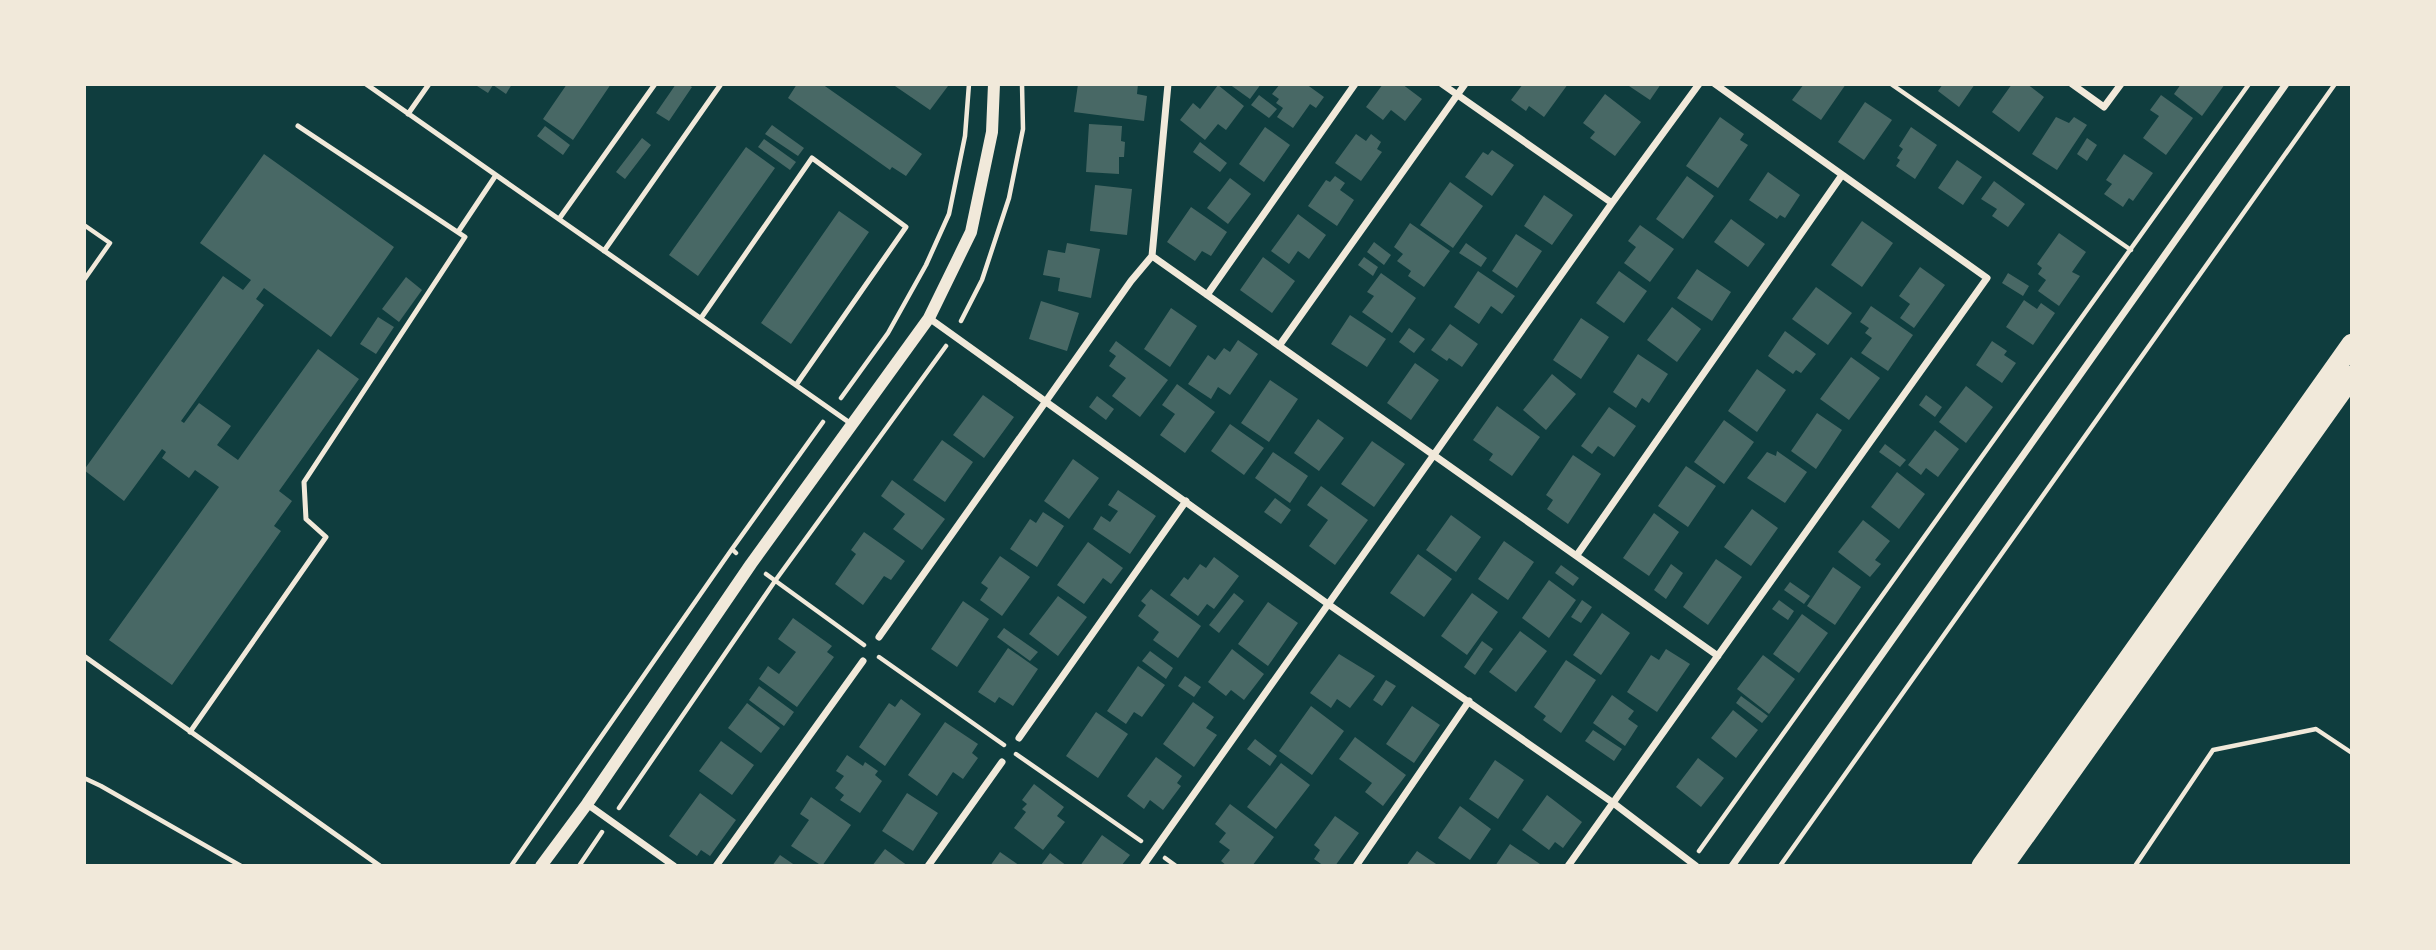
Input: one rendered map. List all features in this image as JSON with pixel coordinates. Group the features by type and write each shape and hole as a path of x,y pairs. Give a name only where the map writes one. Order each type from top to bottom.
{"highway":[{"path":"1982,866 2352,344"},
{"path":"2003,866 2352,376"}],"street":[{"path":"541,866 587,804 751,564 929,318 971,232 992,132 994,84"},
{"path":"879,637 1131,281 1152,256 1168,84"},
{"path":"1207,295 1355,84"},
{"path":"1443,84 1612,203"},
{"path":"1279,346 1465,84"},
{"path":"1143,866 1699,84"},
{"path":"1568,866 1987,278 1715,84"},
{"path":"2071,84 2105,107 2121,84"},
{"path":"1732,866 2286,84"},
{"path":"1577,555 1842,175"},
{"path":"1152,256 1718,656"},
{"path":"929,318 1328,604 1612,802 1694,864"},
{"path":"1019,738 1186,501"},
{"path":"716,866 863,661"},
{"path":"1356,866 1469,701"},
{"path":"928,866 1002,762"},
{"path":"587,804 674,866"}],"lane":[{"path":"366,84 853,425"},
{"path":"408,114 429,84"},
{"path":"559,219 655,84"},
{"path":"604,251 721,84"},
{"path":"191,732 326,537 306,519 304,482 465,237 298,125"},
{"path":"701,318 812,158 906,228 796,385"},
{"path":"458,232 496,175"},
{"path":"84,656 380,866"}],"path":[{"path":"511,866 732,549 888,333 926,265 949,214 965,135 970,84"},
{"path":"1891,84 2131,250"},
{"path":"1694,864 2249,84"},
{"path":"1780,866 2334,84"},
{"path":"84,225 110,243 84,280"},
{"path":"732,549 1176,866"},
{"path":"2135,866 2213,750 2316,729 2352,753"},
{"path":"84,778 241,866"}],"building":[{"path":"478,84 512,84 506,94 493,85 488,93 477,86"},
{"path":"567,84 611,84 573,140 543,119"},
{"path":"676,84 692,87 669,121 656,113"},
{"path":"797,84 822,84 922,154 906,176 892,167 890,170 788,98"},
{"path":"892,84 945,84 948,86 930,110"},
{"path":"1078,84 1138,84 1137,94 1147,96 1144,121 1074,112"},
{"path":"1229,84 1261,84 1250,99"},
{"path":"1280,84 1306,84 1324,97 1316,108 1310,104 1293,128 1277,117 1283,108 1276,103 1279,99 1272,94"},
{"path":"1383,84 1402,84 1422,99 1405,121 1391,110 1383,120 1366,107"},
{"path":"1523,84 1568,84 1544,117 1529,106 1526,111 1511,100"},
{"path":"1626,84 1661,84 1650,100"},
{"path":"1804,84 1846,84 1821,120 1792,100"},
{"path":"1943,84 1975,84 1959,107 1938,91"},
{"path":"2012,84 2027,84 2044,97 2019,132 1992,112"},
{"path":"2181,84 2225,84 2202,116 2174,94"},
{"path":"1218,85 1244,106 1226,130 1218,124 1205,140 1180,120 1193,103 1200,109"},
{"path":"1605,94 1641,122 1615,156 1590,138 1595,132 1583,123"},
{"path":"1259,95 1277,109 1269,118 1251,105"},
{"path":"2161,95 2193,118 2166,155 2143,138 2159,116 2150,110"},
{"path":"1865,102 1892,120 1864,160 1838,142"},
{"path":"1720,117 1744,134 1740,140 1748,145 1718,188 1686,166"},
{"path":"2056,117 2069,123 2074,117 2087,125 2057,170 2032,154"},
{"path":"1089,124 1122,126 1121,141 1125,142 1124,157 1119,157 1119,174 1086,172"},
{"path":"772,125 804,148 798,156 765,134"},
{"path":"545,126 570,145 563,155 537,136"},
{"path":"1265,127 1290,145 1264,182 1239,164"},
{"path":"1911,127 1937,145 1915,179 1896,166 1900,160 1897,158 1903,149 1899,146"},
{"path":"1356,134 1366,141 1371,134 1381,142 1377,149 1382,152 1361,181 1335,163"},
{"path":"642,138 651,145 625,179 616,172"},
{"path":"2087,138 2097,145 2087,161 2077,154"},
{"path":"764,139 796,162 790,170 758,147"},
{"path":"1200,142 1227,163 1220,172 1193,152"},
{"path":"746,147 775,168 698,276 669,255"},
{"path":"1492,150 1514,165 1492,196 1465,177 1483,152 1488,155"},
{"path":"264,154 394,247 331,337 264,288 256,299 264,305 181,421 184,423 199,403 231,426 217,445 238,460 318,349 359,379 279,491 292,501 274,526 281,531 172,685 109,640 219,487 195,470 189,478 162,458 166,452 162,449 124,501 84,470 223,276 243,290 251,280 200,243"},
{"path":"2124,154 2153,173 2133,201 2129,198 2123,207 2104,194 2112,184 2106,180"},
{"path":"1957,160 1982,177 1963,205 1938,188"},
{"path":"1768,172 1800,195 1785,218 1780,215 1777,219 1749,200"},
{"path":"1335,176 1345,183 1340,190 1354,200 1337,226 1308,206 1326,180 1330,182"},
{"path":"1687,176 1714,196 1683,239 1656,219"},
{"path":"1230,178 1251,194 1228,224 1207,208"},
{"path":"1994,181 2025,204 2008,227 1992,216 1997,209 1981,199"},
{"path":"1450,182 1483,206 1453,248 1420,225"},
{"path":"1095,185 1132,189 1127,235 1090,231"},
{"path":"1544,195 1573,215 1552,245 1524,226"},
{"path":"1191,207 1227,232 1211,256 1202,251 1195,261 1167,242"},
{"path":"839,211 869,232 791,344 761,323"},
{"path":"1298,214 1326,235 1309,259 1298,251 1289,264 1271,251"},
{"path":"1731,219 1765,244 1748,267 1714,242"},
{"path":"1862,221 1893,243 1862,287 1831,265"},
{"path":"1410,223 1450,251 1424,287 1408,276 1411,271 1397,261 1403,254 1394,247"},
{"path":"1640,225 1674,249 1650,282 1624,263 1636,247 1628,241"},
{"path":"2059,233 2086,252 2072,272 2080,276 2059,306 2038,291 2046,280 2038,274 2042,268 2037,264"},
{"path":"1516,234 1542,251 1517,288 1492,271"},
{"path":"1374,242 1391,255 1384,265 1367,252"},
{"path":"1067,243 1100,249 1091,298 1058,291 1060,278 1043,275 1048,250 1065,253"},
{"path":"1466,243 1487,258 1481,267 1459,253"},
{"path":"1263,257 1295,281 1272,313 1240,290"},
{"path":"1364,257 1378,267 1373,276 1358,265"},
{"path":"1920,267 1945,285 1914,328 1900,318 1910,304 1899,296"},
{"path":"1697,269 1731,292 1712,321 1677,298"},
{"path":"1478,271 1515,296 1502,314 1491,306 1479,324 1454,307"},
{"path":"1619,271 1647,291 1624,323 1596,303"},
{"path":"1381,273 1416,298 1392,333 1362,312 1374,296 1367,292"},
{"path":"2008,273 2029,286 2023,296 2002,283"},
{"path":"406,277 422,290 399,322 382,309"},
{"path":"1816,287 1852,313 1828,345 1792,319"},
{"path":"2024,300 2037,309 2041,303 2055,313 2033,345 2006,327"},
{"path":"1041,301 1079,313 1067,351 1029,339"},
{"path":"1871,306 1913,335 1888,371 1861,353 1872,338 1865,333 1869,328 1860,322"},
{"path":"1672,307 1701,329 1677,362 1647,340"},
{"path":"1171,308 1197,326 1170,367 1144,349"},
{"path":"1350,315 1386,339 1367,367 1331,344"},
{"path":"378,317 394,327 376,354 360,344"},
{"path":"1581,318 1609,337 1581,379 1553,360"},
{"path":"1450,324 1478,344 1462,367 1431,350"},
{"path":"1409,328 1425,339 1414,353 1399,342"},
{"path":"1785,331 1816,354 1801,373 1796,370 1793,374 1768,356"},
{"path":"1238,340 1258,354 1230,395 1218,387 1211,399 1188,384 1208,355 1215,360 1224,348 1230,352"},
{"path":"1116,341 1168,380 1140,417 1112,396 1126,378 1109,366 1116,356 1109,351"},
{"path":"1992,341 2007,351 2004,355 2016,363 2002,383 1976,365"},
{"path":"1638,354 1668,374 1649,403 1642,398 1636,408 1613,392"},
{"path":"1851,357 1880,378 1849,420 1820,399"},
{"path":"1415,363 1439,380 1411,420 1387,403"},
{"path":"1757,369 1786,390 1757,432 1728,411"},
{"path":"1552,374 1576,394 1546,430 1523,410"},
{"path":"1270,380 1298,399 1269,442 1241,423"},
{"path":"1177,384 1215,412 1185,453 1160,435 1175,414 1162,405"},
{"path":"1966,386 1993,407 1966,443 1939,422"},
{"path":"983,395 1014,417 984,458 953,435"},
{"path":"1926,395 1942,407 1935,417 1919,405"},
{"path":"1097,396 1114,409 1106,420 1089,407"},
{"path":"1497,406 1540,437 1512,476 1489,460 1493,454 1473,440"},
{"path":"1609,407 1636,426 1614,457 1598,446 1592,454 1581,446"},
{"path":"1817,413 1842,430 1816,469 1791,451"},
{"path":"1318,419 1344,438 1319,471 1294,453"},
{"path":"1724,420 1754,442 1724,484 1694,462"},
{"path":"1230,424 1264,448 1244,475 1211,451"},
{"path":"1935,430 1959,449 1938,477 1926,468 1921,475 1908,465"},
{"path":"942,440 973,462 945,502 913,480"},
{"path":"1372,441 1405,464 1374,507 1341,484"},
{"path":"1885,444 1906,460 1900,467 1879,452"},
{"path":"1777,451 1807,472 1785,503 1747,478 1767,452 1776,456"},
{"path":"1273,452 1308,476 1290,503 1255,478"},
{"path":"1573,455 1601,474 1568,524 1547,509 1553,500 1546,495"},
{"path":"1073,459 1099,478 1069,519 1044,501"},
{"path":"1686,466 1716,486 1688,527 1658,506"},
{"path":"1897,472 1925,494 1899,529 1871,507"},
{"path":"892,480 945,519 922,550 893,529 905,514 881,496"},
{"path":"1321,486 1368,520 1335,565 1309,546 1328,520 1307,505"},
{"path":"1118,490 1156,516 1130,554 1093,529 1101,516 1110,522 1118,511 1108,505"},
{"path":"1275,498 1291,510 1281,524 1264,512"},
{"path":"1752,509 1778,528 1751,566 1724,547"},
{"path":"1043,512 1064,526 1037,567 1010,549 1030,519 1036,523"},
{"path":"1654,513 1679,532 1649,576 1623,558"},
{"path":"1451,515 1481,537 1456,572 1426,550"},
{"path":"1863,520 1890,541 1875,560 1881,564 1870,577 1838,552"},
{"path":"864,532 905,561 891,580 884,576 863,605 835,584 856,554 851,550"},
{"path":"1504,541 1534,562 1508,600 1478,579"},
{"path":"1088,542 1123,568 1111,584 1103,578 1084,604 1057,585"},
{"path":"1418,554 1452,579 1424,617 1390,593"},
{"path":"1000,556 1030,577 1002,616 980,600 988,588 981,583"},
{"path":"1214,557 1239,576 1214,609 1207,604 1198,616 1170,595 1184,577 1188,580 1200,564 1206,568"},
{"path":"1716,559 1742,577 1708,625 1683,607"},
{"path":"1671,564 1683,573 1666,599 1654,590"},
{"path":"1561,565 1579,578 1573,586 1555,573"},
{"path":"1833,567 1861,587 1835,625 1807,606"},
{"path":"1549,580 1576,600 1549,638 1522,618"},
{"path":"1790,582 1810,596 1804,604 1784,590"},
{"path":"1151,589 1201,626 1178,658 1153,640 1159,632 1138,616 1146,605 1141,601"},
{"path":"1234,593 1244,601 1219,633 1209,625"},
{"path":"1472,593 1498,612 1467,655 1441,636"},
{"path":"1058,596 1087,617 1058,656 1029,634"},
{"path":"1582,600 1592,607 1581,623 1571,617"},
{"path":"1779,600 1794,611 1788,620 1772,609"},
{"path":"963,601 989,619 957,667 931,649"},
{"path":"1268,602 1298,623 1268,666 1238,644"},
{"path":"1602,613 1630,633 1601,675 1573,655"},
{"path":"1802,614 1828,633 1799,673 1773,654"},
{"path":"793,618 832,646 827,652 834,657 797,707 759,679 768,666 779,674 796,652 778,639"},
{"path":"1004,628 1038,652 1030,661 997,637"},
{"path":"1520,631 1547,651 1516,692 1489,672"},
{"path":"1482,641 1493,649 1475,675 1464,667"},
{"path":"1008,648 1038,669 1013,706 999,697 995,703 978,692"},
{"path":"1232,649 1264,674 1244,700 1231,690 1226,696 1208,682"},
{"path":"1666,649 1690,664 1657,712 1627,692 1651,655 1659,660"},
{"path":"1150,651 1173,668 1166,679 1142,661"},
{"path":"1339,654 1375,676 1350,708 1337,699 1331,708 1310,693"},
{"path":"1763,655 1795,679 1769,714 1737,689"},
{"path":"1566,660 1596,680 1561,733 1543,720 1546,716 1534,707"},
{"path":"1138,666 1165,685 1142,717 1134,712 1126,724 1107,711"},
{"path":"1185,676 1201,687 1194,697 1178,686"},
{"path":"1386,680 1396,686 1382,706 1373,700"},
{"path":"759,686 794,712 784,726 749,700"},
{"path":"1612,695 1634,711 1628,719 1638,726 1625,746 1593,723"},
{"path":"1741,696 1768,716 1762,723 1736,703"},
{"path":"901,699 921,714 885,766 859,747 889,703 895,707"},
{"path":"1193,702 1214,717 1206,728 1217,735 1194,767 1163,744"},
{"path":"747,703 780,728 761,753 728,728"},
{"path":"1311,706 1344,731 1312,775 1279,751"},
{"path":"1412,706 1440,725 1414,763 1386,744"},
{"path":"1733,710 1758,730 1736,758 1711,738"},
{"path":"1096,712 1128,734 1098,778 1066,756"},
{"path":"945,722 978,744 972,753 978,758 963,779 953,772 937,796 908,775"},
{"path":"1593,730 1622,749 1614,761 1585,741"},
{"path":"1355,737 1406,775 1383,806 1365,792 1372,783 1339,759"},
{"path":"1255,739 1277,756 1270,766 1247,749"},
{"path":"721,741 754,765 732,795 699,771"},
{"path":"847,755 863,766 865,762 878,771 875,775 882,781 860,813 840,800 844,795 835,788 844,776 836,771"},
{"path":"1156,757 1182,776 1177,783 1181,786 1163,810 1150,800 1144,809 1127,796"},
{"path":"1698,758 1724,778 1701,807 1676,787"},
{"path":"1495,760 1524,780 1498,819 1469,799"},
{"path":"1281,763 1310,785 1276,829 1247,807"},
{"path":"1034,784 1064,807 1057,816 1065,822 1043,850 1014,828 1026,812 1022,809 1027,804 1022,800"},
{"path":"700,793 736,820 710,856 701,850 697,856 669,836"},
{"path":"907,793 938,813 913,851 882,831"},
{"path":"1547,795 1582,822 1563,848 1555,842 1549,850 1522,830"},
{"path":"811,797 851,825 822,866 791,846 809,820 800,814"},
{"path":"1230,804 1274,837 1252,866 1227,866 1221,861 1230,850 1219,842 1226,833 1215,824"},
{"path":"1460,806 1491,829 1470,860 1438,838"},
{"path":"1335,816 1359,833 1335,866 1324,866 1314,859 1320,850 1314,845"},
{"path":"1102,835 1130,855 1121,866 1080,866"},
{"path":"1510,844 1543,866 1495,866"},
{"path":"885,849 908,866 872,866"},
{"path":"1417,851 1439,866 1406,866"},
{"path":"1000,852 1020,866 990,866"},
{"path":"1050,853 1067,866 1041,865"},
{"path":"780,855 796,866 772,866"}]}
